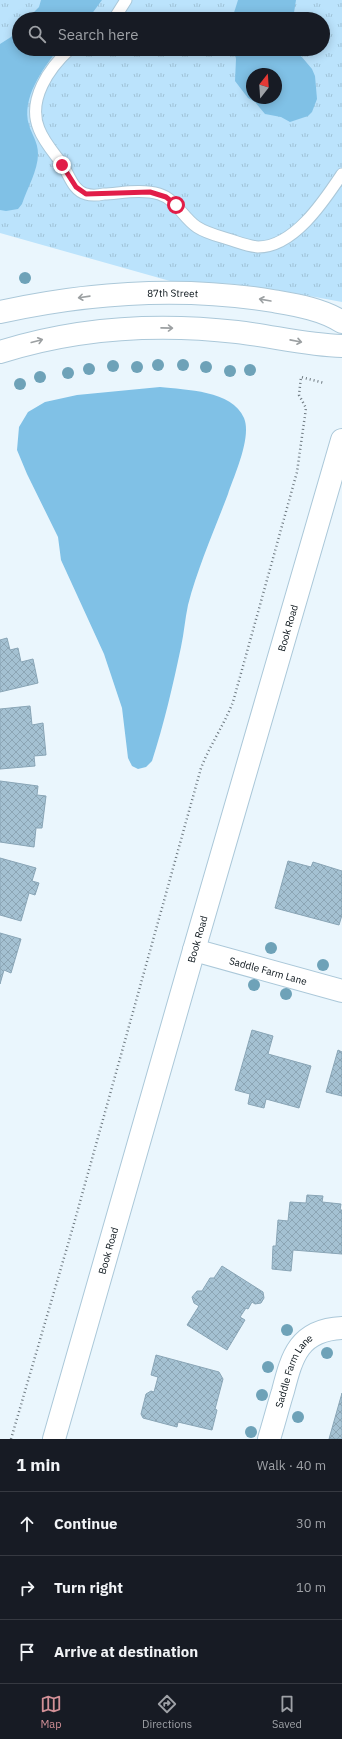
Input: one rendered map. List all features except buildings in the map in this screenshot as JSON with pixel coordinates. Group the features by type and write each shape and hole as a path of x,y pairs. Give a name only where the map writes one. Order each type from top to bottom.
{"street":[{"name":"87th Street","path":"0,312 40,303 94,296 188,292 234,295 294,305 332,316 342,322"},
{"path":"0,352 43,340 75,334 108,330 153,328 202,329 237,332 318,346 342,346"},
{"name":"Book Road","path":"54,1439 342,440"},
{"name":"Saddle Farm Lane","path":"194,950 342,991"},
{"name":"Saddle Farm Lane","path":"269,1439 293,1357 307,1340 316,1334 327,1329 342,1328"}],"lane":[{"path":"118,12 126,0"},
{"path":"64,56 52,70 40,89 36,100 36,120 39,130 76,187 86,194 141,192 158,194 166,197 176,205 197,228 248,246 259,247 278,242 300,227 324,199 342,174"}],"path":[{"path":"11,1439 73,1227 201,768 208,751 226,721 233,702 297,472 306,408 299,395 301,377 324,383"}],"green space":[{"path":"0,0 342,0 342,302 277,290 233,284 170,281 0,233"}],"shaded area":[{"path":"41,0 102,0 93,12 34,12 39,7"},
{"path":"238,0 296,0 294,12 234,12"},
{"path":"12,36 12,56 53,56 35,84 28,105 27,115 38,150 38,160 22,204 18,209 6,211 0,210 0,44"},
{"path":"235,56 301,56 312,69 315,76 317,99 312,112 308,116 290,122 281,117 265,114 257,104 282,104 282,68 246,68 246,95 235,81"},
{"path":"160,387 207,393 229,402 238,409 244,418 246,435 238,467 201,563 192,591 171,690 152,761 146,767 138,769 132,766 128,758 122,708 104,654 61,560 58,537 17,450 19,427 28,412 45,402 77,395"}],"route":[{"path":"62,165 76,187 81,192 86,194 93,195 150,192 166,197 176,205"}]}
